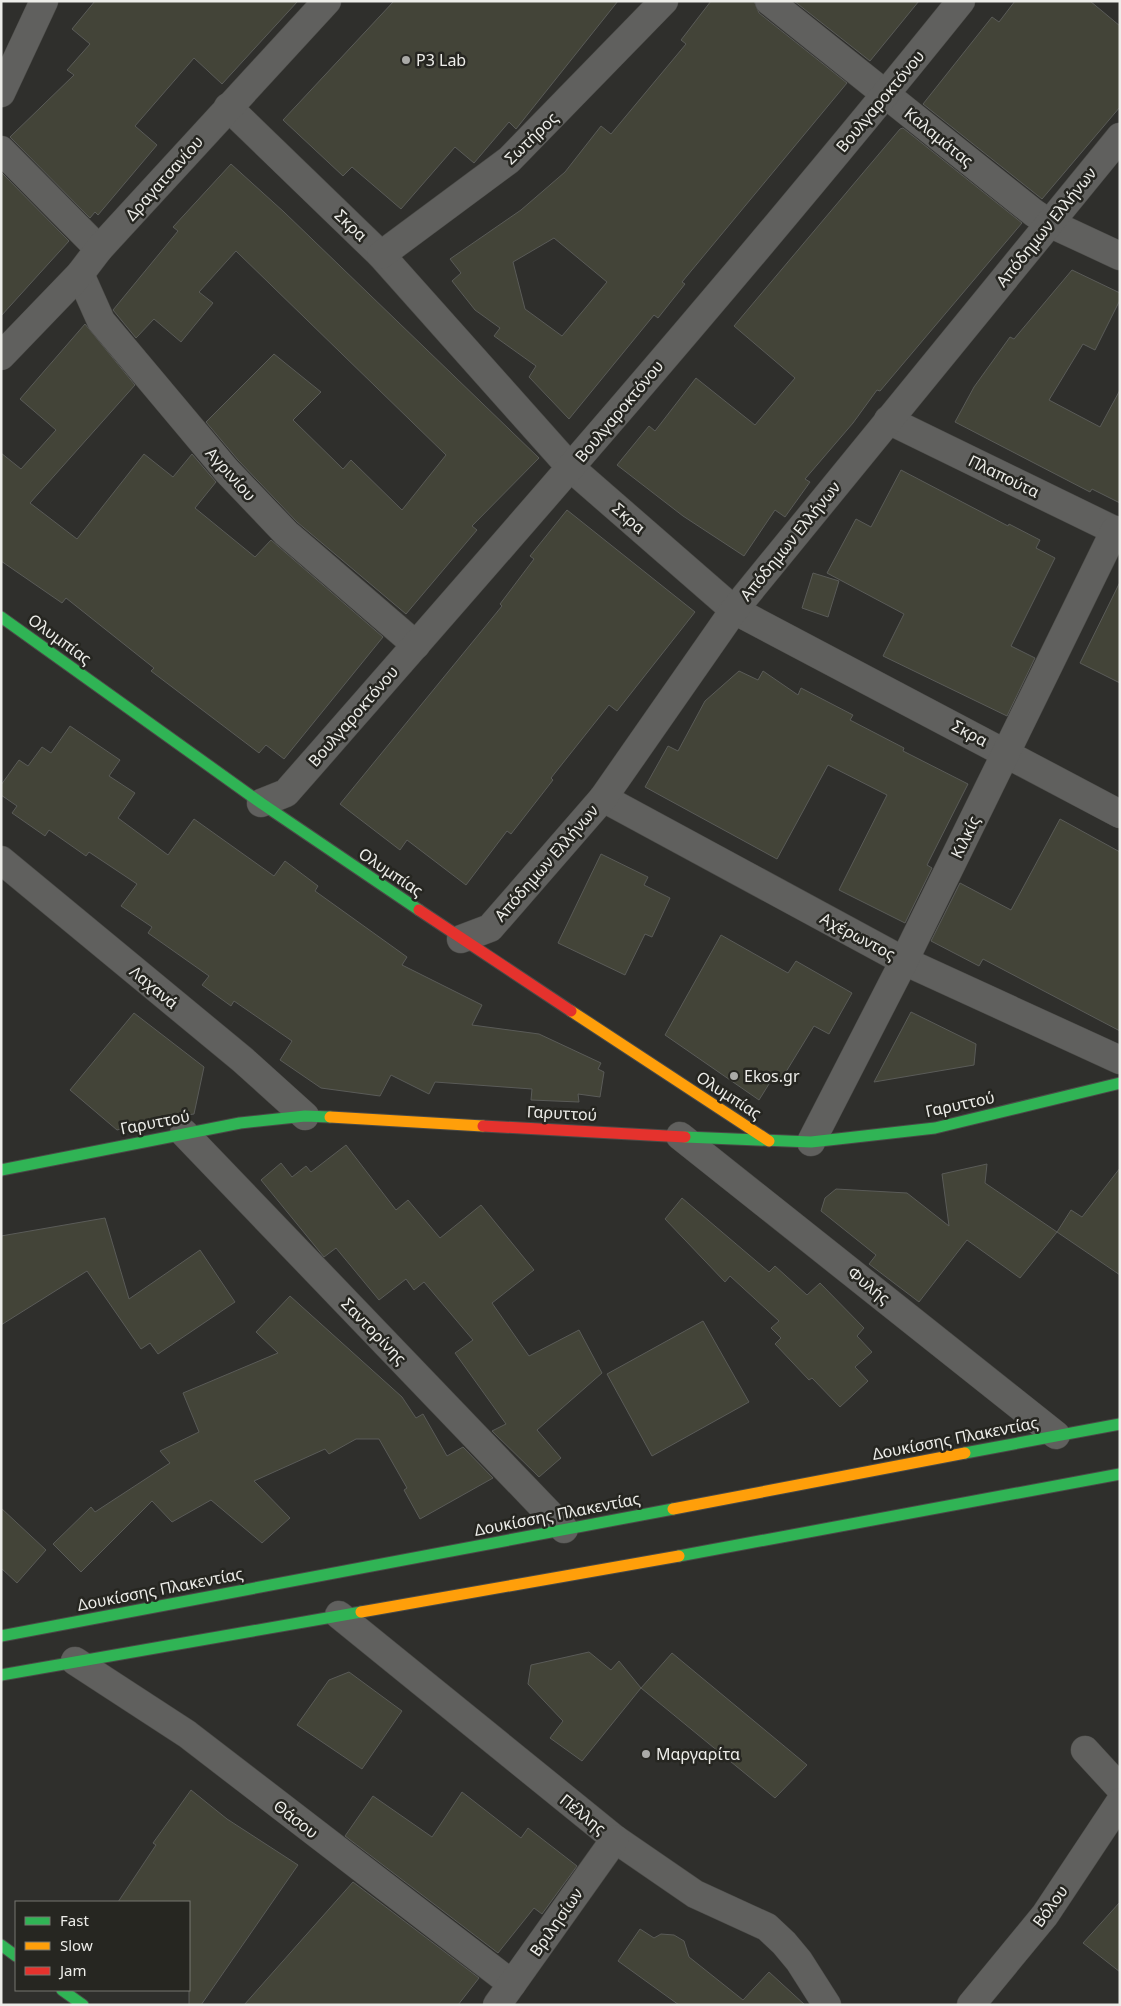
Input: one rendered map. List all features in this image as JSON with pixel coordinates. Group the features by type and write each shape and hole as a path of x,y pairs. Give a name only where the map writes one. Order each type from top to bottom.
{"main road":[{"name":"Ολυμπίας","path":"1,617 261,803 462,939 771,1142"},
{"name":"Γαρυττού","path":"1,1170 240,1123 305,1116 771,1142 811,1142 935,1128 1120,1083"},
{"name":"Δουκίσσης Πλακεντίας","path":"1,1636 1120,1424"},
{"path":"1,1675 338,1615 572,1576 1120,1474"},
{"path":"1,1945 15,1955"},
{"path":"63,1991 83,2005"}],"street":[{"path":"1,93 44,1"},
{"name":"Δραγατσανίου","path":"1,356 80,274 99,249 327,1"},
{"name":"Σωτήρος","path":"381,255 509,160 664,1"},
{"name":"Καλαμάτας","path":"769,1 1049,223 1120,256"},
{"name":"Βουλγαροκτόνου","path":"261,803 286,793 571,468 886,95 962,1"},
{"name":"Σκρα","path":"228,107 381,255 571,468 734,610 1006,752 1120,814"},
{"name":"Απόδημων Ελλήνων","path":"462,939 490,928 603,798 734,610 1120,137"},
{"path":"1,150 99,249"},
{"name":"Αγρινίου","path":"80,274 102,321 226,470 286,533 416,645"},
{"name":"Πλαπούτα","path":"888,420 1118,532"},
{"name":"Κιλκίς","path":"811,1142 904,961 1006,752 1118,532"},
{"name":"Αχέρωντος","path":"603,798 904,961 1120,1060"},
{"name":"Λαχανά","path":"1,860 243,1060 305,1116"},
{"name":"Σαντορίνης","path":"184,1133 564,1529"},
{"name":"Φυλής","path":"680,1136 1056,1435"},
{"name":"Πέλλης","path":"338,1615 615,1839 695,1894 767,1928 784,1943 799,1961 827,2005"},
{"name":"Θάσου","path":"75,1661 187,1734 505,1994"},
{"path":"1085,1750 1120,1788"},
{"name":"Βόλου","path":"971,2005 1045,1915 1120,1802"},
{"name":"Βριλησίων","path":"505,1994 615,1839"}],"building":[{"path":"95,1 298,1 222,84 194,58 135,126 157,145 98,215 95,212 90,218 10,137 74,75 67,70 90,44 72,29"},
{"path":"394,1 618,1 516,129 509,122 474,163 455,147 401,209 352,167 343,176 283,120"},
{"path":"711,1 754,1 759,13 847,83 682,282 685,284 658,318 654,315 569,419 529,377 536,366 494,336 500,328 475,310 452,281 461,273 450,259 521,210 565,172 601,126 611,134 686,44 681,40","holes":["554,238 607,282 562,336 525,309 513,262"]},
{"path":"794,1 919,1 870,61"},
{"path":"1015,1 1090,1 1120,26 1120,107 1042,199 923,104 992,17 999,22"},
{"path":"903,128 1022,223 880,391 877,390 853,423 805,479 810,482 785,517 775,510 744,556 683,516 617,465 649,426 655,431 696,378 755,425 795,378 734,326 900,129"},
{"path":"231,164 284,212 539,458 472,526 477,530 406,614 297,522 238,460 206,422 274,354 321,392 293,420 343,469 351,460 402,510 446,455 236,251 199,292 213,303 181,342 154,319 136,338 113,310 178,231 173,227"},
{"path":"1,172 69,241 1,316"},
{"path":"1072,270 1120,293 1120,300 1095,350 1083,344 1049,400 1100,427 1120,390 1120,503 1092,489 1090,492 955,422 974,387 1010,337 1014,339"},
{"path":"85,324 135,385 30,503 77,539 144,454 173,477 192,454 216,482 195,508 255,557 271,540 383,637 284,759 266,745 259,753 151,671 154,668 66,598 62,603 1,561 1,453 21,469 56,430 20,399"},
{"path":"901,470 1008,526 1009,524 1040,540 1036,548 1055,558 1011,646 1035,658 1007,716 883,656 904,614 827,573 856,519 871,527"},
{"path":"567,510 695,612 617,711 609,705 551,778 553,780 511,834 507,831 466,885 407,840 400,850 340,804 502,606 500,604 534,559 530,556"},
{"path":"813,573 839,581 828,617 802,608"},
{"path":"1120,582 1120,683 1080,663"},
{"path":"739,671 758,680 763,671 798,695 801,688 853,715 850,720 904,748 903,751 968,784 927,865 932,868 905,923 839,890 887,795 828,765 777,859 645,787 668,746 678,751 705,701"},
{"path":"70,726 120,760 109,776 135,793 118,818 168,855 194,819 274,876 285,861 318,886 315,891 407,957 402,965 482,1005 472,1025 539,1034 601,1063 598,1069 604,1072 600,1097 578,1094 579,1102 531,1100 532,1089 435,1082 429,1094 391,1075 380,1096 321,1088 280,1060 292,1041 234,1001 231,1006 202,985 209,976 148,933 152,927 121,906 137,884 89,852 86,856 49,830 45,836 12,813 17,806 1,795 1,785 19,760 28,766 42,747 51,753"},
{"path":"1060,819 1120,852 1120,1031 983,959 979,966 931,941 960,883 1011,910"},
{"path":"601,854 648,877 644,885 670,898 652,937 645,934 625,975 558,943"},
{"path":"721,935 788,973 796,961 852,993 829,1034 814,1026 781,1080 774,1076 759,1100 665,1035"},
{"path":"911,1012 976,1044 974,1065 874,1082"},
{"path":"134,1013 204,1067 194,1114 159,1119 117,1130 70,1090"},
{"path":"346,1145 396,1210 408,1200 440,1238 481,1205 534,1270 492,1303 529,1356 579,1330 602,1373 537,1430 561,1458 539,1477 492,1431 506,1424 455,1353 473,1340 424,1282 414,1290 406,1279 379,1300 336,1248 324,1257 261,1180 281,1163 292,1177 306,1166 311,1172"},
{"path":"987,1164 985,1183 1057,1232 1020,1278 967,1240 919,1302 869,1264 876,1255 821,1211 825,1198 836,1189 907,1193 949,1226 942,1174"},
{"path":"1120,1168 1120,1275 1057,1232 1071,1210 1082,1217"},
{"path":"682,1198 769,1272 775,1266 807,1295 820,1283 864,1328 857,1336 872,1352 855,1367 868,1381 840,1407 812,1378 809,1380 775,1344 781,1338 771,1328 779,1321 730,1276 725,1282 665,1219"},
{"path":"105,1218 129,1299 200,1250 235,1302 158,1354 150,1343 141,1349 87,1271 1,1325 1,1236"},
{"path":"290,1296 402,1397 416,1418 423,1414 447,1456 463,1447 493,1478 420,1519 404,1490 407,1488 379,1439 356,1439 329,1454 325,1449 254,1481 290,1518 262,1543 211,1500 172,1522 152,1501 81,1572 53,1544 91,1507 95,1512 170,1463 160,1451 199,1432 183,1393 278,1353 256,1332"},
{"path":"703,1321 749,1402 652,1456 607,1374"},
{"path":"1,1508 46,1550 17,1583 1,1568"},
{"path":"589,1652 611,1670 619,1661 641,1688 582,1761 550,1738 563,1721 528,1684 531,1665"},
{"path":"672,1653 807,1765 775,1798 641,1688"},
{"path":"349,1672 402,1711 362,1769 297,1725 329,1680"},
{"path":"191,1790 227,1819 298,1865 201,2005 189,2005 190,1901 119,1901 156,1845 153,1843"},
{"path":"462,1792 521,1838 528,1828 577,1866 542,1914 534,1908 498,1953 345,1836 373,1796 432,1837"},
{"path":"353,1882 479,1978 458,2005 244,2005"},
{"path":"1120,1902 1120,1972 1083,1943"},
{"path":"640,1929 654,1938 661,1934 674,1935 684,1941 689,1957 743,2000 769,1972 805,2005 679,2005 618,1961"}],"traffic: fast":[{"path":"1,617 261,803 419,910"},
{"path":"685,1137 811,1142 935,1128 1120,1083"},
{"path":"1,1170 240,1123 305,1116 330,1117"},
{"path":"965,1453 1120,1424"},
{"path":"679,1556 1120,1474"},
{"path":"1,1636 673,1509"},
{"path":"1,1675 361,1612"},
{"path":"1,1945 15,1955"},
{"path":"63,1991 83,2005"}],"traffic: slow":[{"path":"571,1011 769,1141"},
{"path":"330,1117 483,1126"},
{"path":"673,1509 965,1453"},
{"path":"361,1612 679,1556"}],"traffic: jam":[{"path":"419,910 571,1011"},
{"path":"483,1126 685,1137"}],"place":[{"name":"P3 Lab","path":"406,60"},
{"name":"Ekos.gr","path":"734,1076"},
{"name":"Μαργαρίτα","path":"646,1754"}]}
